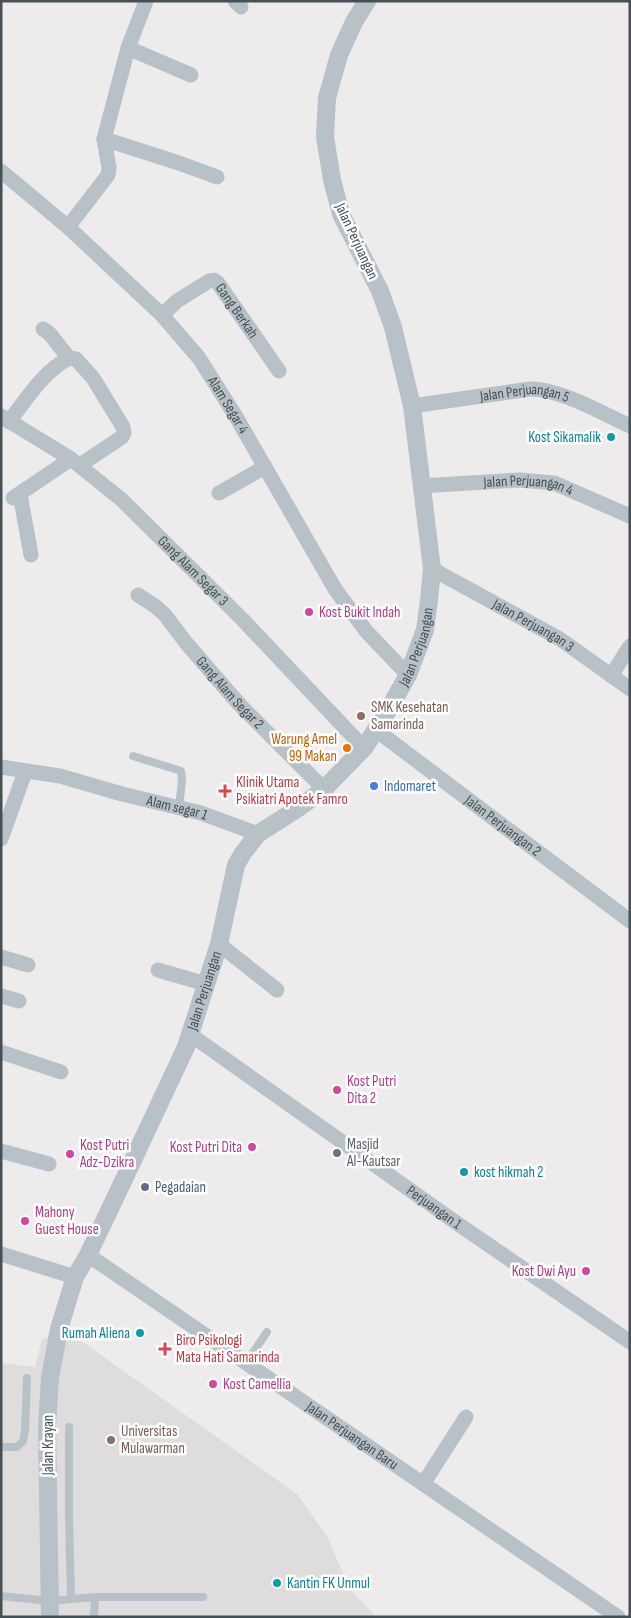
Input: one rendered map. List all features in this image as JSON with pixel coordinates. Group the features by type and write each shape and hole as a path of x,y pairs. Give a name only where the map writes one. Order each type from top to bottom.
{"street":[{"path":"68,227 108,175 110,168 104,139 128,48 146,1"},
{"name":"Jalan Perjuangan","path":"75,1278 88,1255 191,1035 220,944 236,866 243,853 258,834 324,789 364,748 408,675 425,630 432,569 412,406 393,327 380,291 341,214 332,180 325,137 328,98 340,55 354,22 367,1"},
{"path":"128,48 191,75"},
{"path":"104,139 179,162 217,177"},
{"name":"Alam Segar 4","path":"1,171 68,227 162,315 199,358 235,415 335,589 366,631 408,675"},
{"name":"Gang Berkah","path":"162,315 177,301 214,280 279,370"},
{"path":"43,329 50,333 69,358"},
{"path":"5,419 42,381 69,358 76,359 93,378 122,423 124,430 122,437 16,496 31,555"},
{"name":"Jalan Perjuangan 5","path":"412,406 530,389 542,389 556,392 630,426"},
{"name":"Gang Alam Segar 3","path":"5,419 75,462 122,500 243,620 364,748"},
{"path":"219,493 265,467"},
{"name":"Jalan Perjuangan 4","path":"421,486 520,480 554,483 630,516"},
{"name":"Jalan Perjuangan 3","path":"432,569 560,639 630,689"},
{"name":"Gang Alam Segar 2","path":"138,595 165,614 187,644 239,704 324,789"},
{"path":"611,676 630,646"},
{"name":"Jalan Perjuangan 2","path":"376,730 630,921"},
{"name":"Alam segar 1","path":"1,767 60,776 201,813 258,834"},
{"path":"1,839 25,772"},
{"path":"220,944 277,990"},
{"path":"1,958 28,965"},
{"path":"158,970 206,984"},
{"path":"1,996 19,1001"},
{"name":"Perjuangan 1","path":"191,1035 461,1226 630,1342"},
{"path":"1,1052 62,1072"},
{"path":"1,1152 50,1164"},
{"path":"1,1254 75,1278"},
{"name":"Jalan Perjuangan Baru","path":"88,1255 618,1617"},
{"name":"Jalan Krayan","path":"49,1609 47,1425 50,1378 59,1329 75,1278"},
{"path":"423,1484 466,1417"}],"lane":[{"path":"133,756 180,771 182,781 179,808"},
{"path":"246,1363 268,1332"},
{"path":"1,1446 17,1447 23,1441 26,1431 27,1378"},
{"path":"69,1427 71,1599"},
{"path":"1,1596 49,1609 71,1599 95,1597 203,1597"},
{"path":"94,1617 95,1597"}],"shaded area":[{"name":"Universitas Mulawarman","path":"70,1333 297,1494 328,1538 349,1588 376,1617 1,1617 1,1363 35,1367 42,1339"}],"place":[{"name":"Kost Sikamalik","path":"611,437"},
{"name":"Kost Bukit Indah","path":"309,612"},
{"name":"SMK Kesehatan Samarinda","path":"361,716"},
{"name":"Warung Amel 99 Makan","path":"347,748"},
{"name":"Indomaret","path":"374,786"},
{"name":"Klinik Utama Psikiatri Apotek Famro","path":"225,791"},
{"name":"Kost Putri Dita 2","path":"337,1090"},
{"name":"Kost Putri Dita","path":"252,1147"},
{"name":"Masjid Al-Kautsar","path":"337,1153"},
{"name":"Kost Putri Adz-Dzikra","path":"70,1154"},
{"name":"kost hikmah 2","path":"464,1172"},
{"name":"Pegadaian","path":"145,1187"},
{"name":"Mahony Guest House","path":"25,1221"},
{"name":"Kost Dwi Ayu","path":"586,1271"},
{"name":"Rumah Aliena","path":"140,1333"},
{"name":"Biro Psikologi Mata Hati Samarinda","path":"165,1349"},
{"name":"Kost Camellia","path":"213,1384"},
{"name":"Universitas Mulawarman","path":"111,1440"},
{"name":"Kantin FK Unmul","path":"277,1583"}]}
